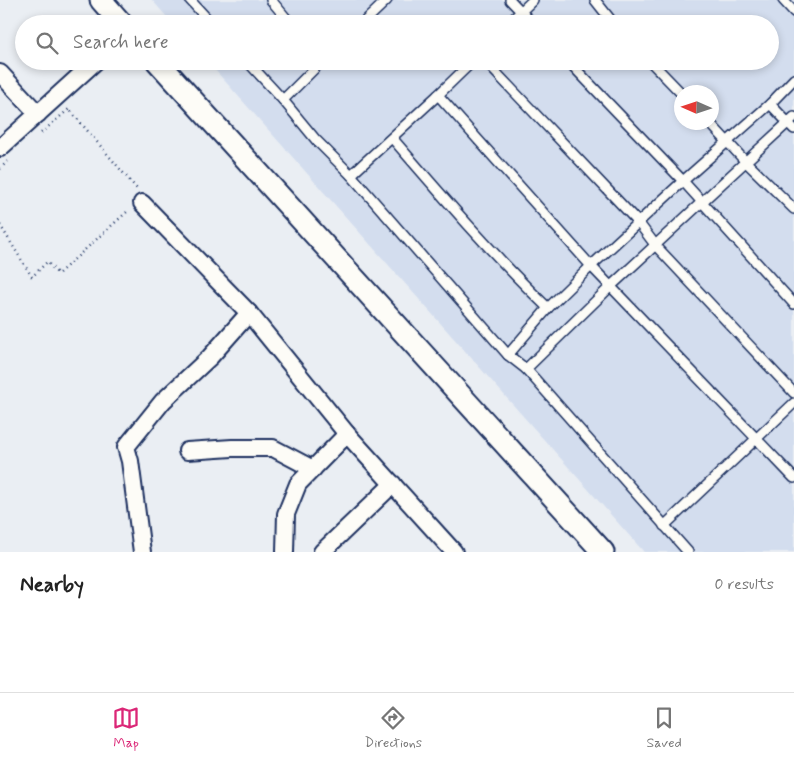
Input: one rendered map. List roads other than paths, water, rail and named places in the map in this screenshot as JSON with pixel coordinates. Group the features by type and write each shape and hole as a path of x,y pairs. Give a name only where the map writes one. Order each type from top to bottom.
{"street":[{"path":"101,0 114,15"},
{"path":"7,152 38,114 86,70"},
{"path":"165,70 602,552"},
{"path":"0,73 38,114"},
{"path":"137,200 249,313 347,434 454,552"},
{"path":"142,552 130,462 126,447 163,400 210,357 249,313"},
{"path":"285,552 286,514 298,484 347,434"},
{"path":"187,451 273,448 313,469"},
{"path":"322,552 393,484"}],"lane":[{"path":"190,0 204,15"},
{"path":"271,0 284,15"},
{"path":"371,15 387,0"},
{"path":"510,0 524,15"},
{"path":"516,15 533,0"},
{"path":"595,0 607,15"},
{"path":"783,0 794,12"},
{"path":"255,70 316,140 351,175 508,355 526,369 688,552"},
{"path":"283,100 313,70"},
{"path":"351,175 393,138 464,70"},
{"path":"494,70 638,222 656,246 794,393"},
{"path":"577,70 683,181 794,304"},
{"path":"659,70 674,86"},
{"path":"508,355 548,308 591,266 770,104 794,79"},
{"path":"438,95 591,266 794,478"},
{"path":"526,369 611,286 746,162 792,123 770,104"},
{"path":"717,130 794,210"},
{"path":"393,138 472,230 548,308"},
{"path":"664,526 794,403"}]}
